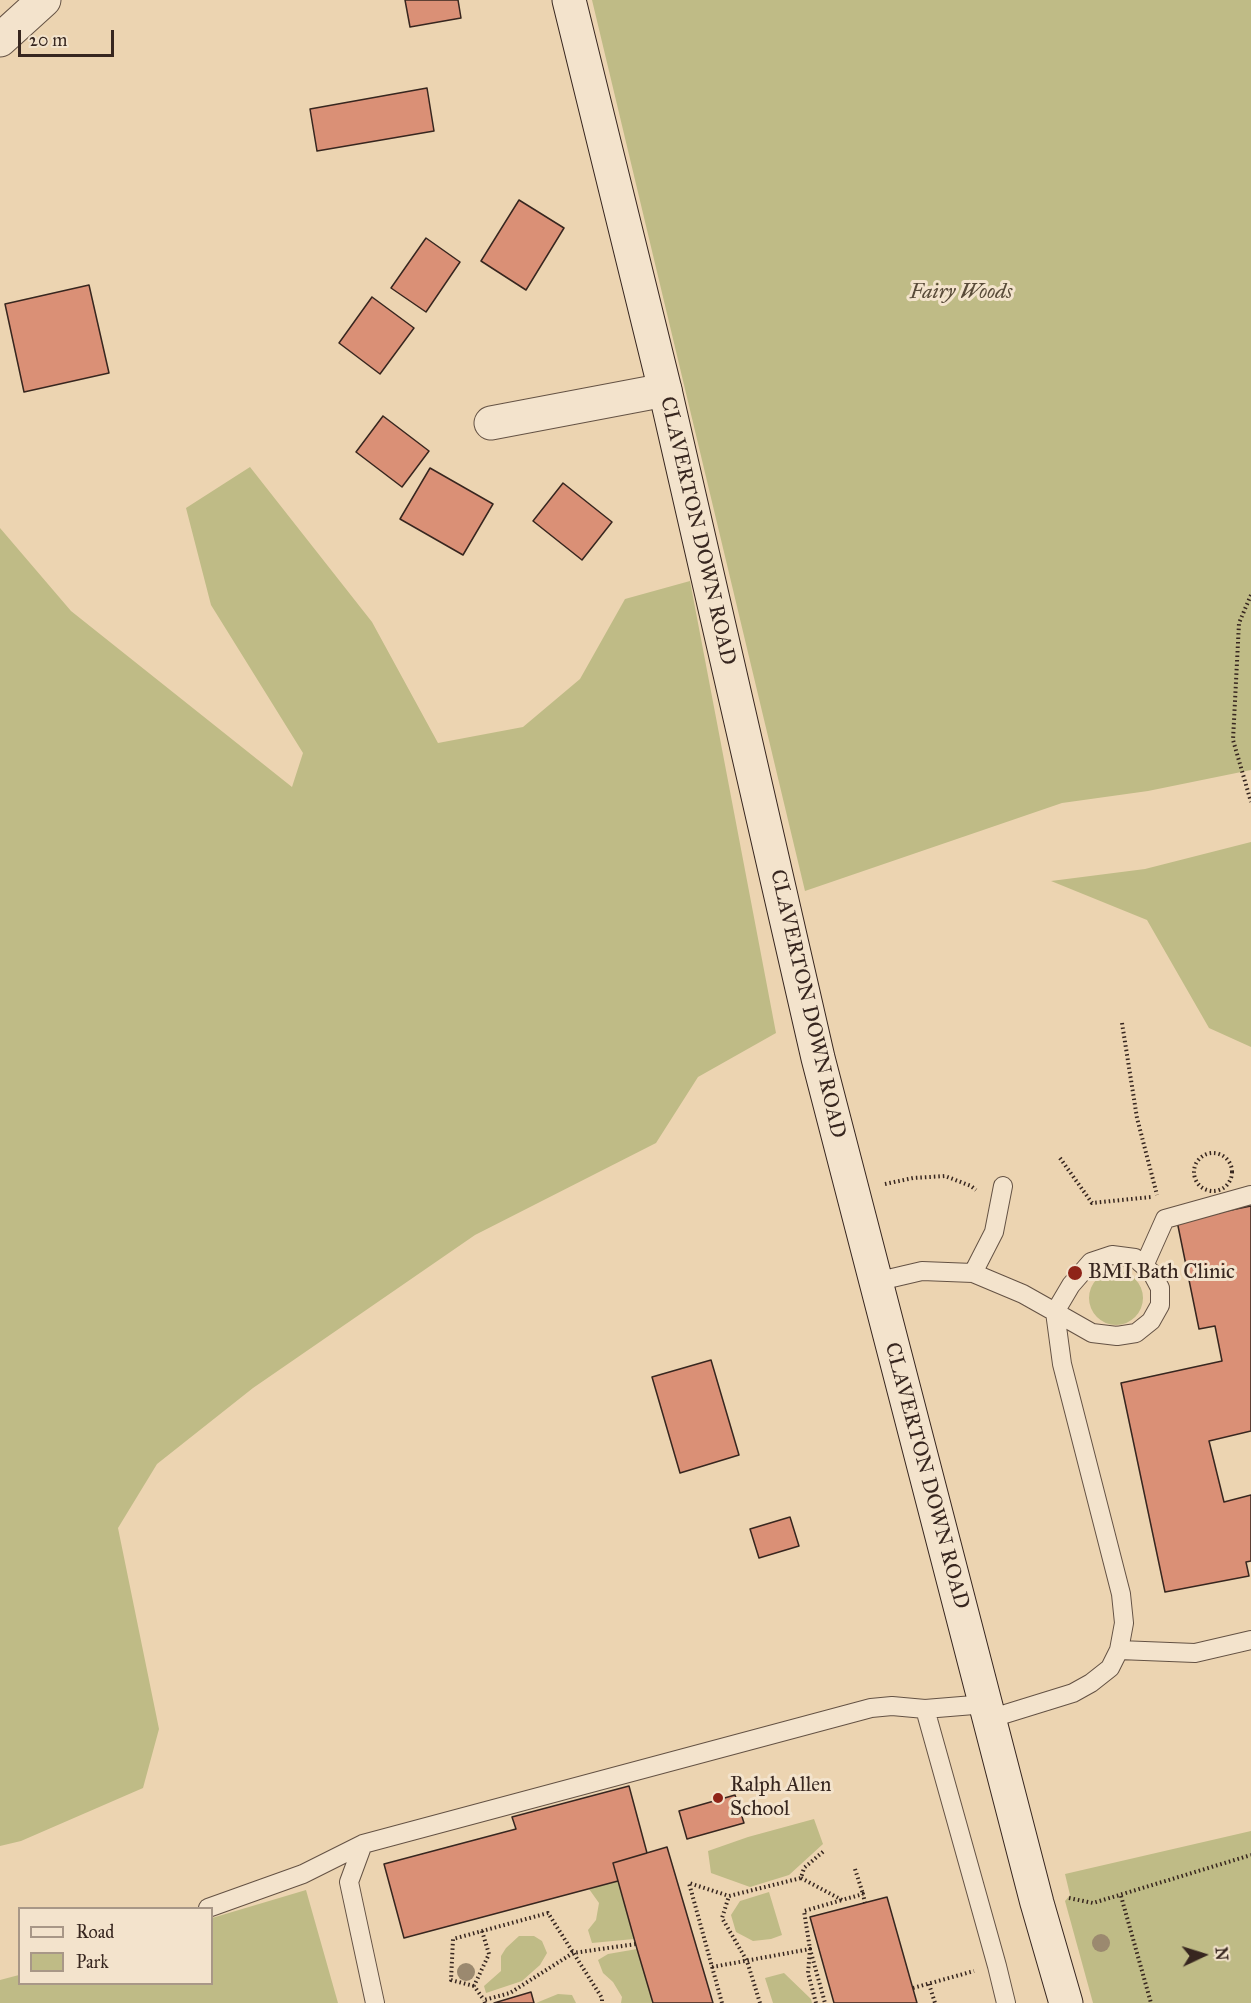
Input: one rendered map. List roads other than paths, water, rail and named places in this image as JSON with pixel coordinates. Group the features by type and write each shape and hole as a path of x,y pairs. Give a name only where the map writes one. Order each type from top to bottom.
{"street":[{"path":"0,40 44,0"},
{"name":"CLAVERTON DOWN ROAD","path":"569,0 665,390 818,1058 874,1282 1037,1903 1066,2003"},
{"path":"491,423 665,390"}],"lane":[{"path":"973,1273 994,1232 1003,1186"},
{"path":"1144,1266 1165,1219 1251,1195"},
{"path":"211,1907 303,1874 363,1844 871,1708 892,1706 988,1711 1072,1693 1091,1683 1110,1668 1119,1650 1124,1623 1121,1594 1062,1364 1054,1312 1071,1285 1091,1262 1112,1255 1135,1258 1152,1273 1160,1288 1160,1305 1151,1321 1136,1333 1117,1336 1092,1333 1054,1312 1023,1294 973,1273 922,1271 874,1282"},
{"path":"1119,1650 1195,1653 1251,1640"},
{"path":"925,1709 1006,2003"},
{"path":"363,1844 349,1882 375,2003"}],"place":[{"name":"BMI Bath Clinic","path":"1075,1273"},
{"name":"Ralph Allen School","path":"718,1798"}],"park label":[{"name":"Fairy Woods","path":"961,293"}]}
